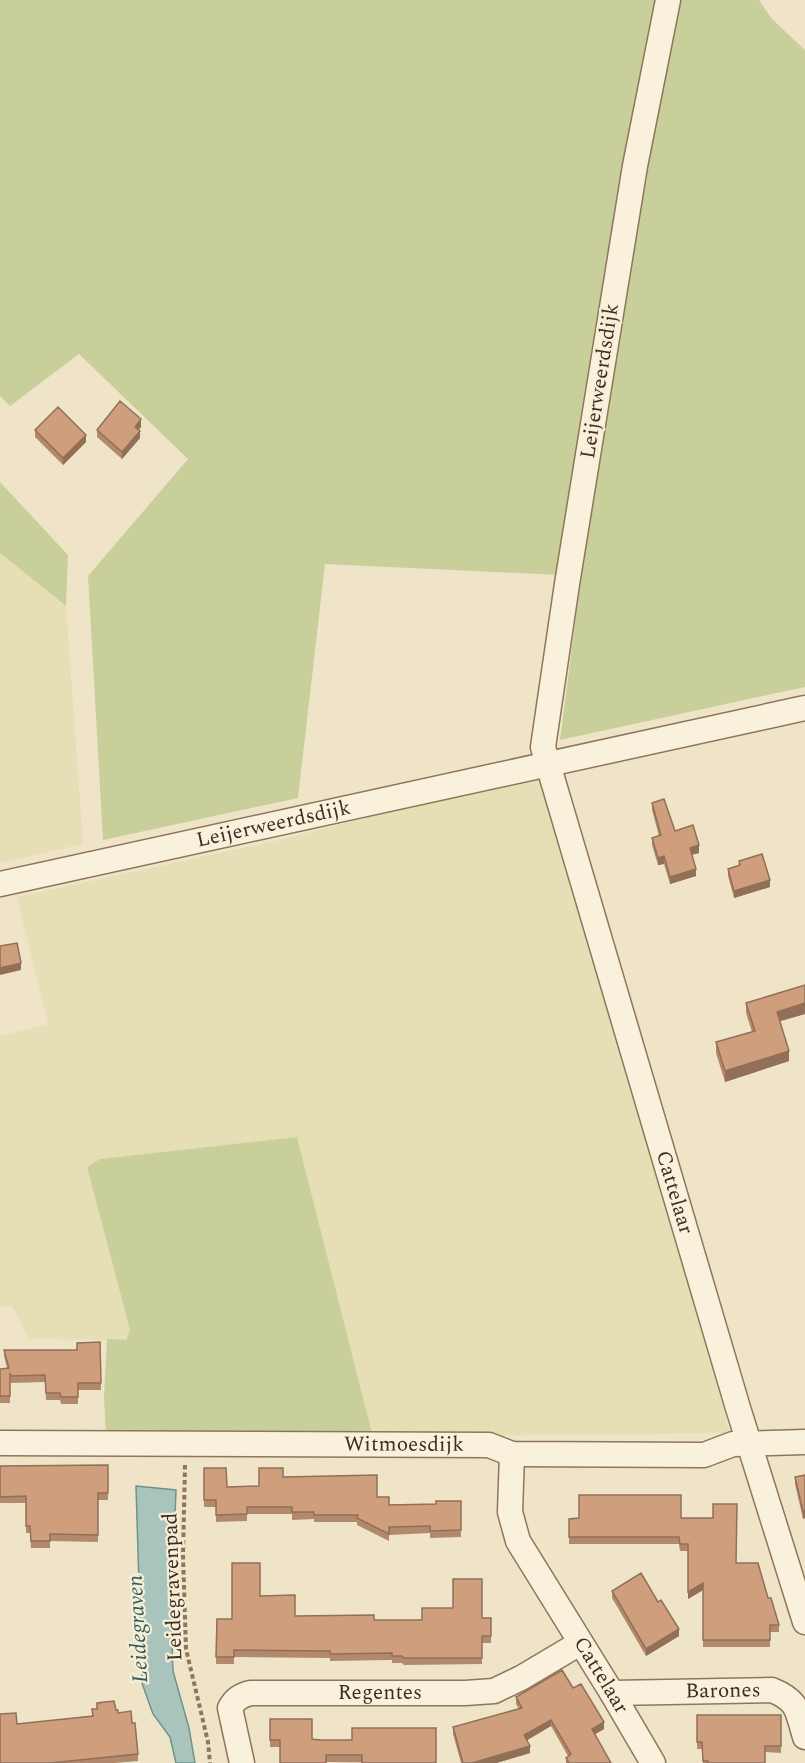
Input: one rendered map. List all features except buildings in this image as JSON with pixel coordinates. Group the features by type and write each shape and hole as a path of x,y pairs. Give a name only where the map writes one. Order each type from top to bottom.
{"street":[{"name":"Leijerweerdsdijk","path":"548,764 543,747 567,584 635,166 668,0"},
{"name":"Leijerweerdsdijk","path":"0,884 805,708"},
{"name":"Cattelaar","path":"548,764 805,1622"},
{"name":"Witmoesdijk","path":"0,1443 489,1445 512,1454 705,1455 733,1444 805,1442"},
{"name":"Cattelaar","path":"512,1454 510,1512 518,1541 653,1763"},
{"name":"Regentes","path":"242,1763 230,1708 240,1696 250,1693 494,1691 521,1678 580,1643"},
{"name":"Barones","path":"612,1693 772,1690 787,1696 796,1708 805,1737"}],"path":[{"name":"Leidegravenpad","path":"185,1444 183,1555 186,1649 208,1742 210,1763"}],"shaded area":[{"path":"0,553 66,606 83,844 0,863"},
{"path":"545,772 642,1100 730,1433 373,1437 297,1137 100,1159 87,1167 130,1330 126,1340 29,1339 12,1306 0,1306 0,1036 48,1024 17,897 279,840"}],"green space":[{"path":"0,0 657,0 578,443 560,575 325,564 298,798 103,840 88,576 188,459 79,354 10,406 0,396"},
{"path":"674,0 759,0 772,19 805,50 805,687 560,740 599,438"},
{"path":"0,482 68,555 66,606 0,553"},
{"path":"297,1137 373,1437 106,1439 104,1396 107,1339 126,1340 130,1330 87,1167 100,1159"}],"water":[{"path":"136,1486 176,1490 171,1616 173,1671 189,1728 195,1763 176,1763 170,1737 153,1714 142,1683"}],"water label":[{"name":"Leidegraven","path":"138,1629"}]}
